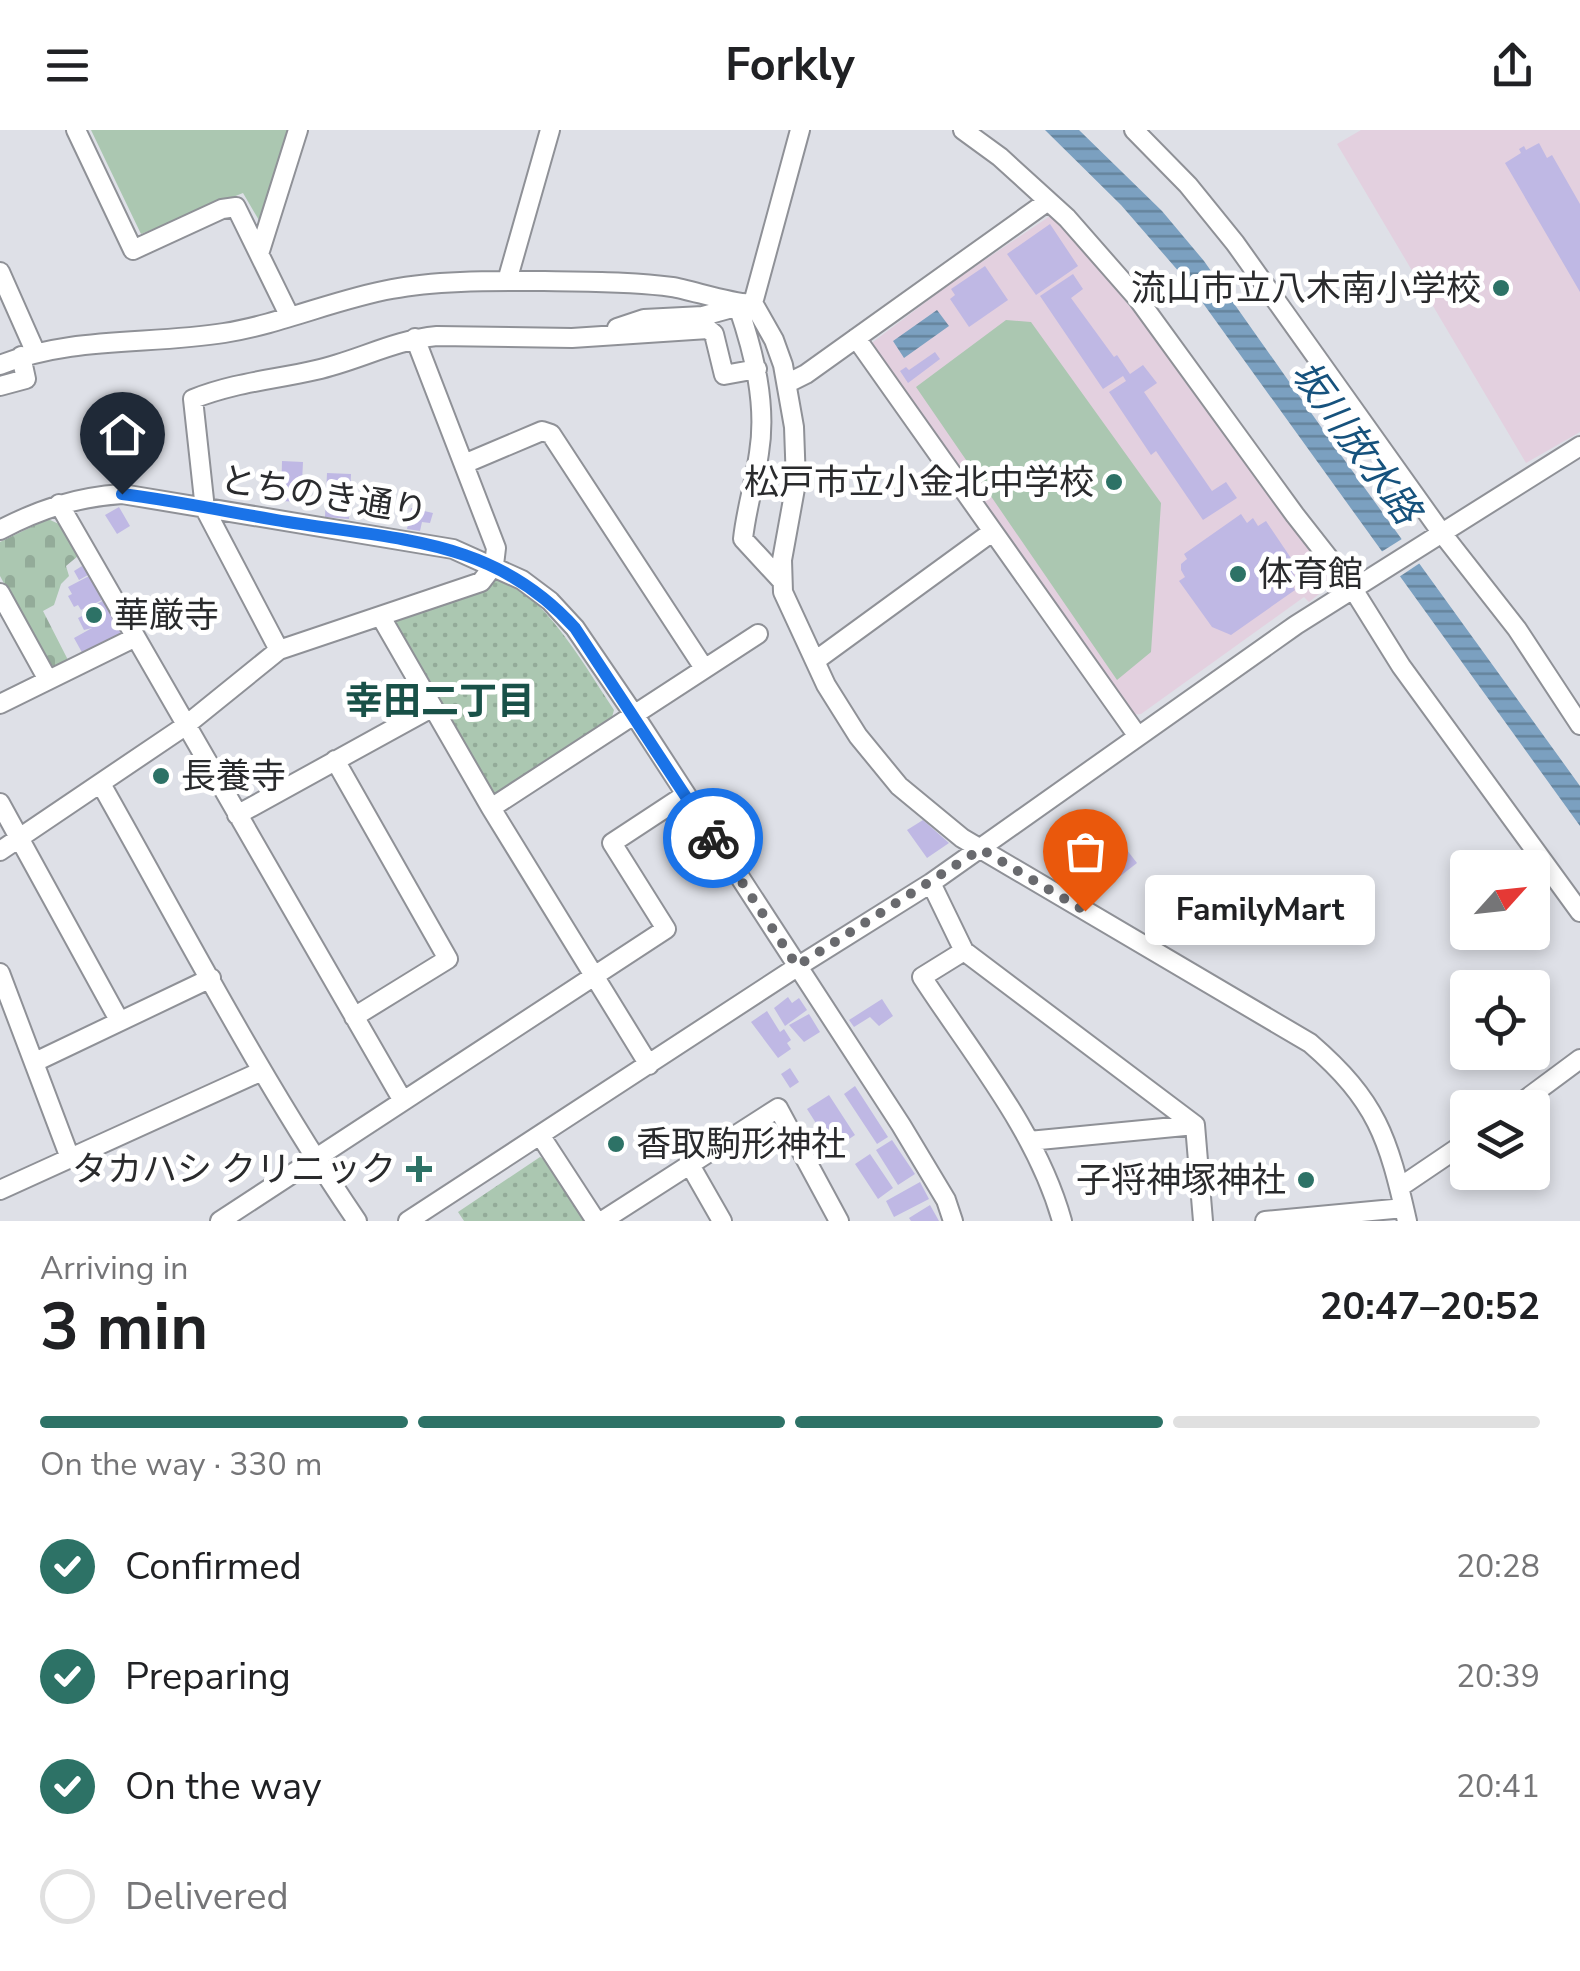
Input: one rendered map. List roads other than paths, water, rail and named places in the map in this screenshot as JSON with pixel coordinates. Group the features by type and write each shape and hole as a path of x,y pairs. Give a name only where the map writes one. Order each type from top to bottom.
{"street":[{"path":"76,130 133,250 222,209 236,208 289,315"},
{"path":"259,254 298,130"},
{"path":"507,281 550,130"},
{"path":"800,130 745,305 757,369 760,451 743,539 780,579 791,614 834,699 879,764 918,804 981,849 1310,1043 1345,1075 1372,1111 1390,1151 1406,1215 1265,1221"},
{"path":"963,130 1000,157 1088,240 1138,299 1356,587 1401,666 1580,912"},
{"path":"1134,130 1188,185 1235,243 1437,535 1517,629 1580,725"},
{"path":"788,383 1048,202"},
{"path":"0,272 28,354 26,379 0,386"},
{"path":"0,365 28,354 226,333 395,288 507,281 666,286 705,292 745,305 774,340 788,383 796,483 780,579"},
{"path":"596,336 644,320 704,316 745,305"},
{"path":"279,650 205,508 193,399 272,376 314,371 416,338 596,336 708,329 714,334 724,375 757,369"},
{"path":"0,851 185,726 279,650 481,582 494,565 496,548 416,338"},
{"path":"856,338 1137,735"},
{"path":"464,464 547,431 704,668"},
{"path":"412,1220 797,966 931,883 1137,735 1356,587 1580,446"},
{"name":"とちのき通り","path":"0,530 85,496 122,494 453,549 522,580 550,601 575,628 635,716 901,1125 946,1200 954,1221"},
{"path":"58,504 403,1101"},
{"path":"814,661 992,532"},
{"path":"0,592 48,680"},
{"path":"381,617 491,808 649,1065"},
{"path":"491,808 758,634"},
{"path":"0,704 134,638"},
{"path":"238,815 433,707"},
{"path":"335,760 448,959 354,1017"},
{"path":"100,784 262,1071 356,1221"},
{"path":"220,1221 666,928 612,843 684,794"},
{"path":"0,803 119,1020"},
{"path":"931,883 964,951 1195,1125 1203,1221"},
{"path":"964,951 922,976 1029,1141 1054,1191 1062,1221"},
{"path":"0,973 70,1158"},
{"path":"35,1062 211,978"},
{"path":"1538,1090 1580,1059"},
{"path":"0,1190 262,1071"},
{"path":"540,1135 600,1221 778,1108 839,1221"},
{"path":"1029,1141 1195,1125"},
{"path":"1400,1187 1450,1153"},
{"path":"690,1165 722,1221"}],"water":[{"path":"1045,130 1079,130 1162,211 1204,261 1331,441 1342,438 1345,443 1338,451 1580,786 1580,826 1187,281 1121,205"},
{"path":"937,310 949,326 904,358 893,341"}],"place":[{"name":"流山市立八木南小学校","path":"1501,288"},
{"name":"松戸市立小金北中学校","path":"1114,482"},
{"name":"体育館","path":"1238,574"},
{"name":"華厳寺","path":"94,615"},
{"name":"長養寺","path":"161,776"},
{"name":"FamilyMart","path":"1085,911"},
{"name":"香取駒形神社","path":"616,1144"},
{"name":"タカハシ クリニック","path":"419,1169"},
{"name":"子将神塚神社","path":"1306,1180"}],"district":[{"name":"幸田二丁目","path":"440,701"}],"water label":[{"name":"坂川放水路","path":"1356,442"}]}
